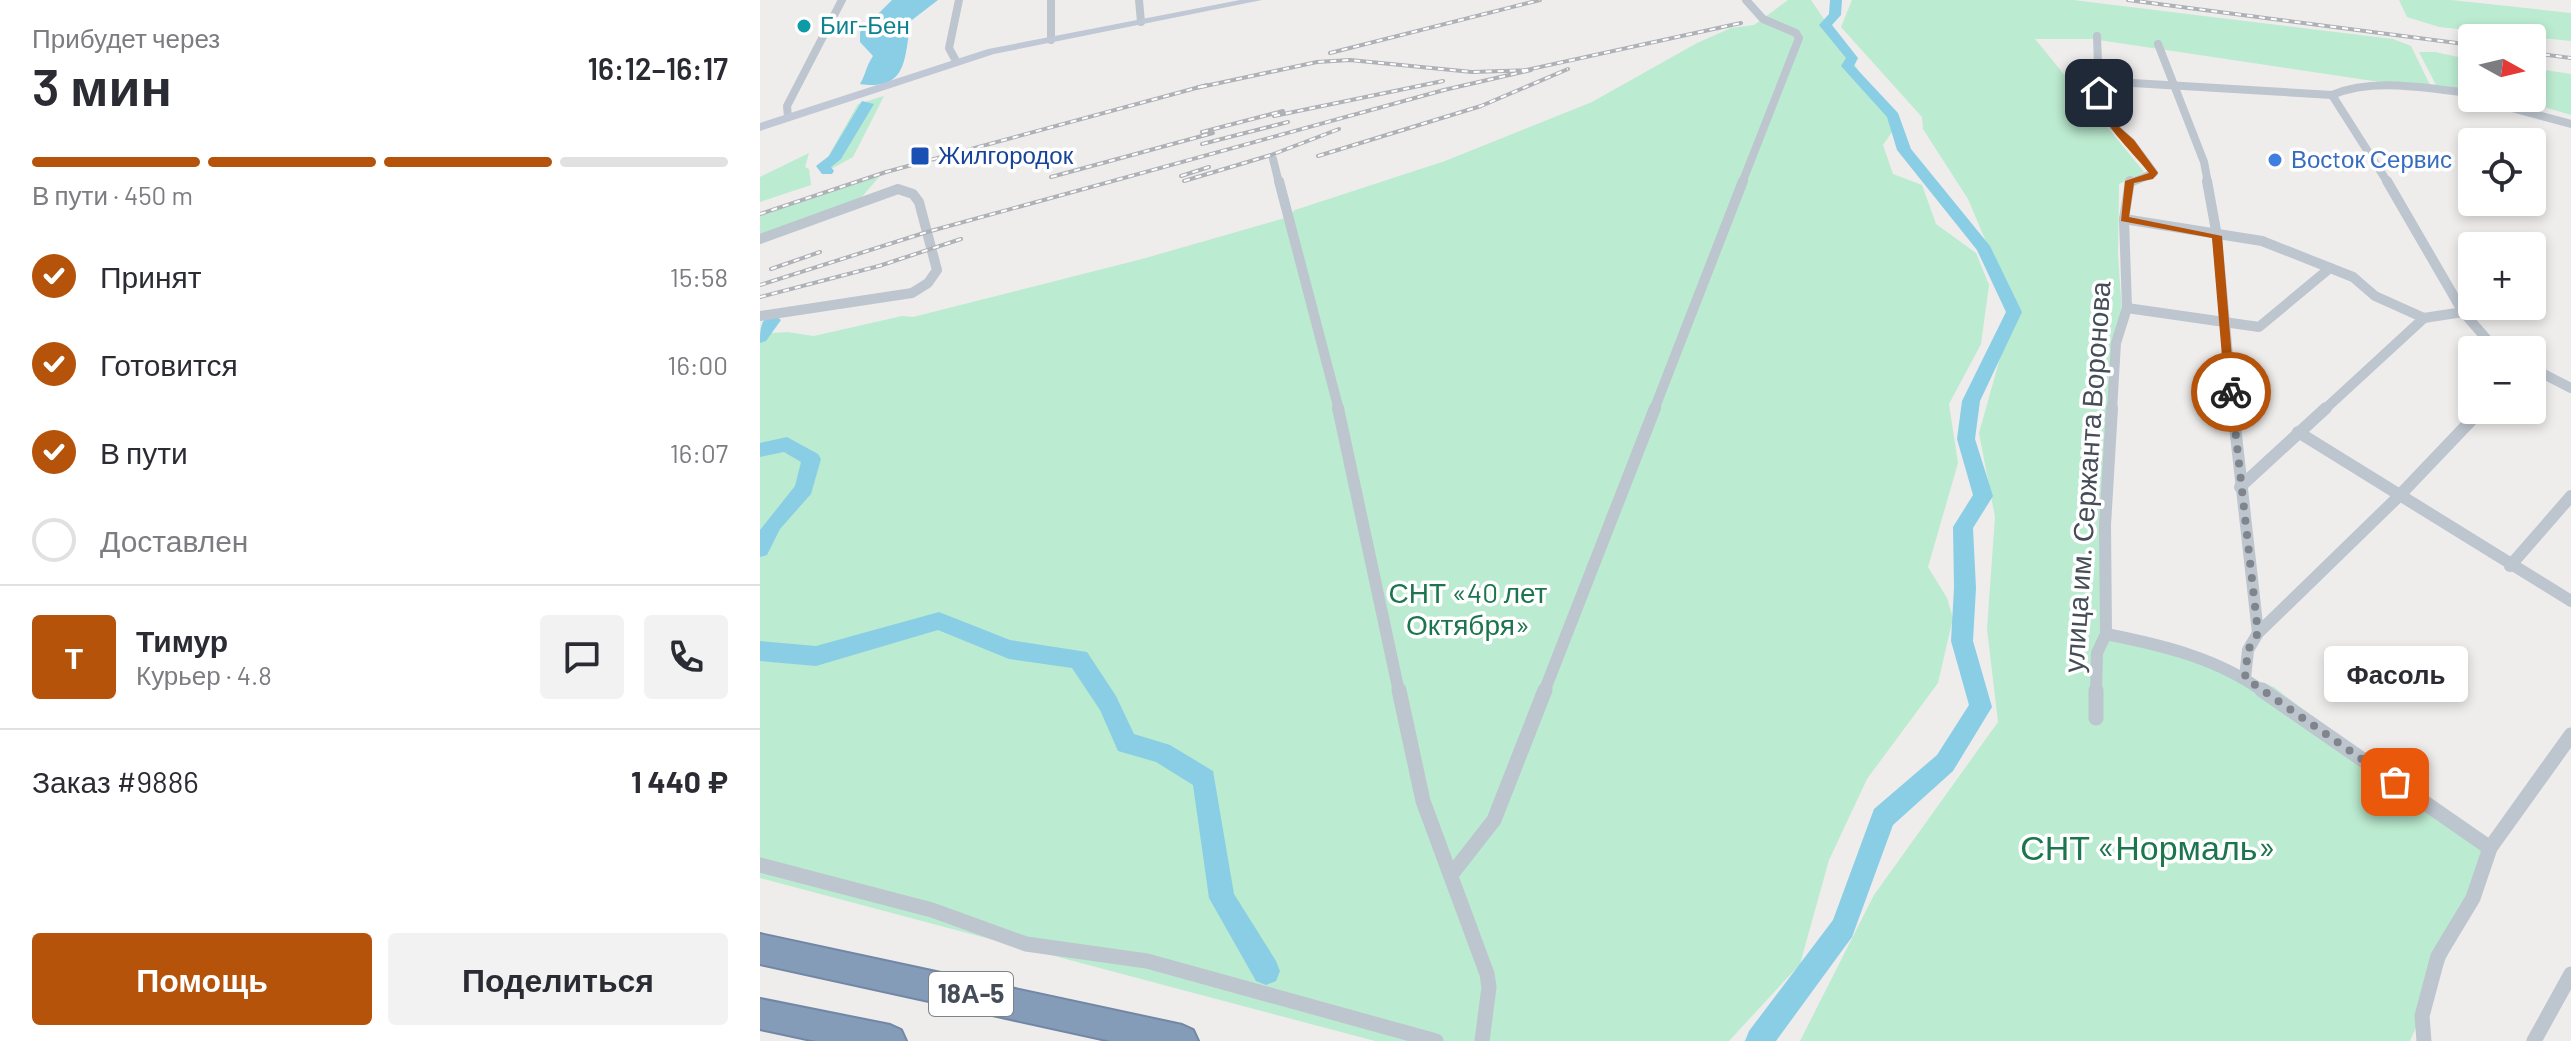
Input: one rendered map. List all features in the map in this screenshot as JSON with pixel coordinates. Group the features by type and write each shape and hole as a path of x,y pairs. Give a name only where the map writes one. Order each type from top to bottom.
{"highway":[{"name":"18А-5","path":"760,949 1182,1041"},
{"path":"760,1014 890,1041"}],"main road":[{"path":"760,127 956,61 1255,0"}],"street":[{"path":"788,117 787,106 842,0"},
{"path":"956,61 949,48 959,0"},
{"path":"1051,0 1051,40"},
{"path":"1139,0 1141,22"},
{"path":"1451,875 1494,820 1799,38 1796,33 1763,19 1746,0"},
{"name":"улица им. Сержанта Воронова","path":"2096,718 2097,653 2106,634 2105,525 2116,343 2127,308 2124,219 2130,181 2150,177 2154,173 2131,142 2113,126 2099,93 2097,36"},
{"path":"2158,44 2204,162 2217,236 2240,487 2258,633"},
{"path":"2099,81 2332,95 2349,86 2458,92"},
{"path":"2332,95 2415,226 2458,303"},
{"path":"2533,112 2571,124"},
{"path":"1273,159 1333,384 1423,801 1487,974 1489,987 1482,1041"},
{"path":"760,239 898,189 913,194 919,202 937,270 928,283 912,293 760,316"},
{"path":"2124,219 2262,241 2353,277 2375,296 2424,318 2458,313"},
{"path":"2127,308 2259,327 2330,268"},
{"path":"2240,487 2424,318"},
{"path":"2470,320 2483,336"},
{"path":"2546,375 2571,388"},
{"path":"2245,678 2248,650 2258,633 2399,496 2468,424"},
{"path":"2298,432 2571,601"},
{"path":"2510,566 2571,496"},
{"path":"2106,634 2175,648 2245,678 2490,848"},
{"path":"2424,1041 2422,1016 2438,956 2473,898 2490,848 2571,735"},
{"path":"760,865 932,910 1026,944 1147,961 1436,1041"},
{"path":"2534,1041 2571,974"}],"green space":[{"name":"СНТ «40 лет Октября»","path":"1788,0 1811,0 1896,126 1883,145 1893,174 1922,185 1936,224 1976,253 1989,285 1981,344 1949,404 1958,463 1928,567 1947,598 1953,618 1938,683 1867,779 1829,860 1800,964 1729,1041 1375,1041 760,878 760,334 787,332 814,336 902,316 913,317 1142,259 1285,218 1295,210 1445,161 1592,102 1697,43 1731,28 1754,25"},
{"name":"СНТ «Нормаль»","path":"1852,0 2073,0 2393,39 2411,46 2430,85 2380,82 2092,39 2035,39 2144,172 2119,184 2118,256 2122,312 2102,626 2274,687 2491,856 2410,1041 1800,1041 1874,895 1998,722 1987,629 1995,517 1979,433 2014,308 1968,199 1923,129 1922,117 1841,27"},
{"path":"2399,0 2451,0 2571,13 2571,41 2546,38 2546,24 2458,24 2458,29 2407,17"},
{"path":"2419,52 2458,57 2458,88 2436,85"},
{"path":"2546,70 2571,74 2571,115 2546,108"},
{"path":"884,96 853,157 831,169 825,162 858,104"},
{"path":"809,153 805,167 809,169 811,185 760,202 760,177"},
{"path":"880,176 860,199 760,238 760,216"}],"water":[{"path":"892,0 938,0 912,20 902,67 897,75 889,82 877,85 860,84 873,56 860,42 860,32"}],"waterway":[{"path":"1759,1041 1843,928 1883,817 1945,763 1981,707 1962,641 1965,588 1963,527 1983,496 1966,439 1971,401 2014,312 1984,249 1904,150 1893,116 1847,66 1852,58 1825,25 1835,15 1836,0"},
{"path":"827,171 823,166 834,159 867,104"},
{"path":"760,337 773,320"},
{"path":"760,450 787,444 811,459 804,489 773,524 760,549"},
{"path":"760,651 816,656 939,621 1009,649 1079,659 1108,703 1126,743 1162,753 1204,779 1222,898 1266,971"}],"railway":[{"path":"1330,53 1540,0"},
{"path":"2128,0 2458,43"},
{"path":"1526,70 1741,23"},
{"path":"2546,55 2571,58"},
{"path":"1196,88 1317,62 1350,60 1472,72 1526,70"},
{"path":"1318,156 1481,106 1568,69"},
{"path":"760,285 927,232 1444,90 1531,70 1526,70"},
{"path":"1274,116 1443,81"},
{"path":"760,214 886,172 1207,85"},
{"path":"1202,132 1283,111"},
{"path":"1202,144 1288,122"},
{"path":"1184,181 1271,155 1339,129"},
{"path":"1051,177 1213,133"},
{"path":"1181,176 1209,167"},
{"path":"760,297 879,266 961,239"},
{"path":"771,269 820,252"}],"way so far":[{"path":"2231,392 2258,633 2248,650 2245,678 2395,782"}],"place":[{"name":"Биг-Бен","path":"804,26"},
{"name":"Жилгородок","path":"920,156"},
{"name":"Восtок Сервис","path":"2275,160"},
{"name":"Фасоль","path":"2395,782"}],"route":[{"path":"2099,93 2113,126 2131,142 2154,173 2150,177 2130,181 2124,219 2217,236 2231,392"}]}
